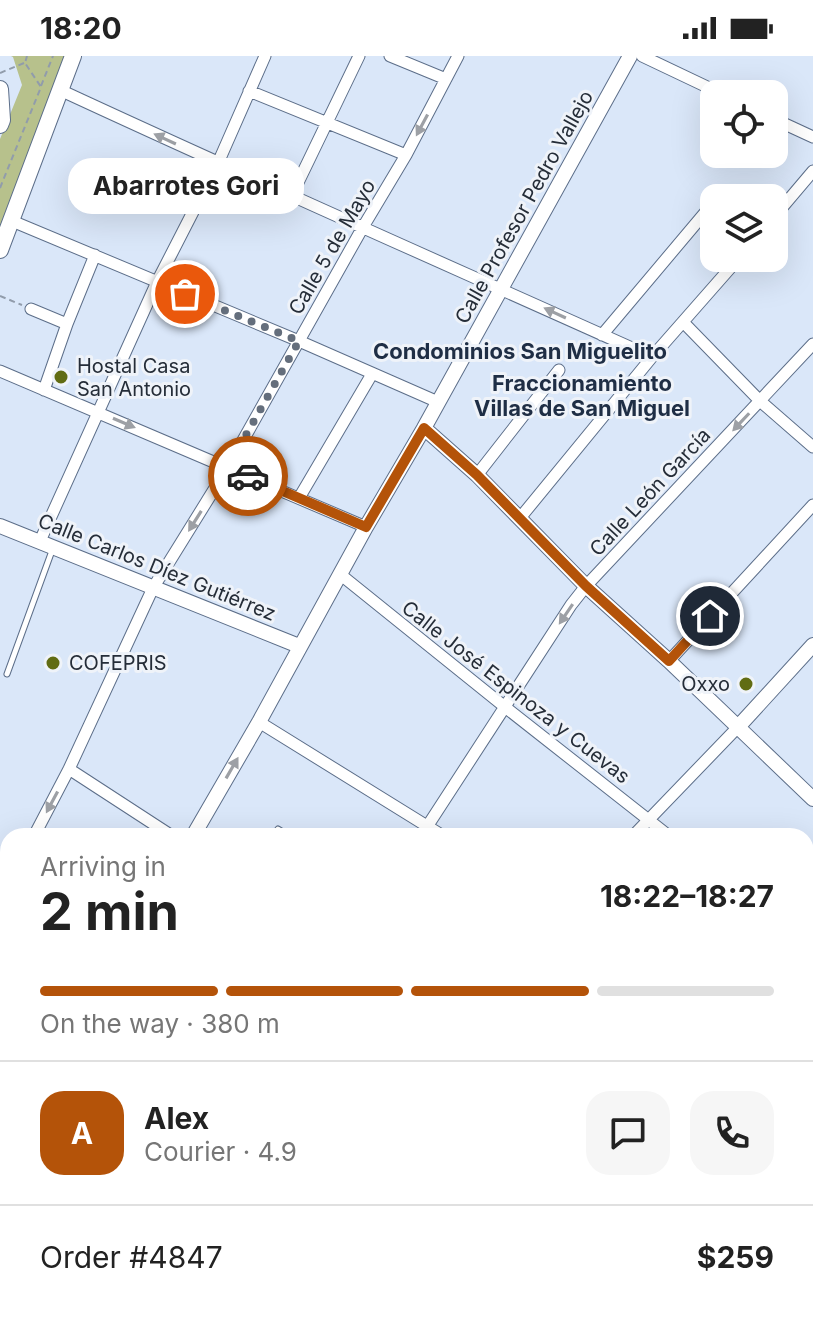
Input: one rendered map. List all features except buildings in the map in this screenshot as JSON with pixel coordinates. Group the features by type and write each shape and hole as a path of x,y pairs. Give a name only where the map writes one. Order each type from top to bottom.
{"main road":[{"path":"0,250 73,56"},
{"path":"0,89 0,125"}],"street":[{"path":"46,544 157,282 218,163 265,56"},
{"path":"292,195 359,56"},
{"path":"390,56 446,79"},
{"name":"Calle 5 de Mayo","path":"38,828 153,588 228,467 406,155 458,56"},
{"name":"Calle Profesor Pedro Vallejo","path":"198,828 630,56"},
{"path":"642,56 700,84"},
{"path":"60,90 652,357"},
{"path":"249,91 406,155"},
{"path":"788,125 813,137"},
{"path":"788,200 813,171"},
{"path":"602,335 700,219"},
{"path":"12,221 438,402"},
{"path":"44,390 95,255"},
{"path":"520,518 652,357 727,272"},
{"path":"31,309 67,324"},
{"path":"684,323 760,401 813,447"},
{"name":"Calle León García","path":"426,828 586,586 813,344"},
{"path":"477,475 559,370"},
{"path":"0,371 366,527"},
{"path":"299,498 372,374"},
{"path":"424,428 477,475 586,586 813,799"},
{"path":"669,661 813,505"},
{"name":"Calle Carlos Díez Gutiérrez","path":"0,526 299,646"},
{"name":"Calle José Espinoza y Cuevas","path":"341,575 659,828"},
{"path":"641,828 813,645"},
{"path":"259,722 419,828"},
{"path":"69,769 160,828"}],"lane":[{"path":"7,674 46,544"}],"path":[{"path":"27,56 25,63 41,87"},
{"path":"0,188 53,56"},
{"path":"0,73 25,63"},
{"path":"0,296 31,309"}],"green space":[{"path":"11,56 71,56 0,235 0,139 22,85"}],"way so far":[{"path":"185,294 299,341 228,467 248,476"}],"place":[{"name":"Abarrotes Gori","path":"185,294"},
{"name":"Hostal Casa San Antonio","path":"61,377"},
{"name":"COFEPRIS","path":"53,663"},
{"name":"Oxxo","path":"746,684"}],"district":[{"name":"Condominios San Miguelito","path":"520,351"},
{"name":"Fraccionamiento Villas de San Miguel","path":"582,396"}],"route":[{"path":"248,476 366,527 424,428 477,475 586,586 669,661 710,616"}]}
